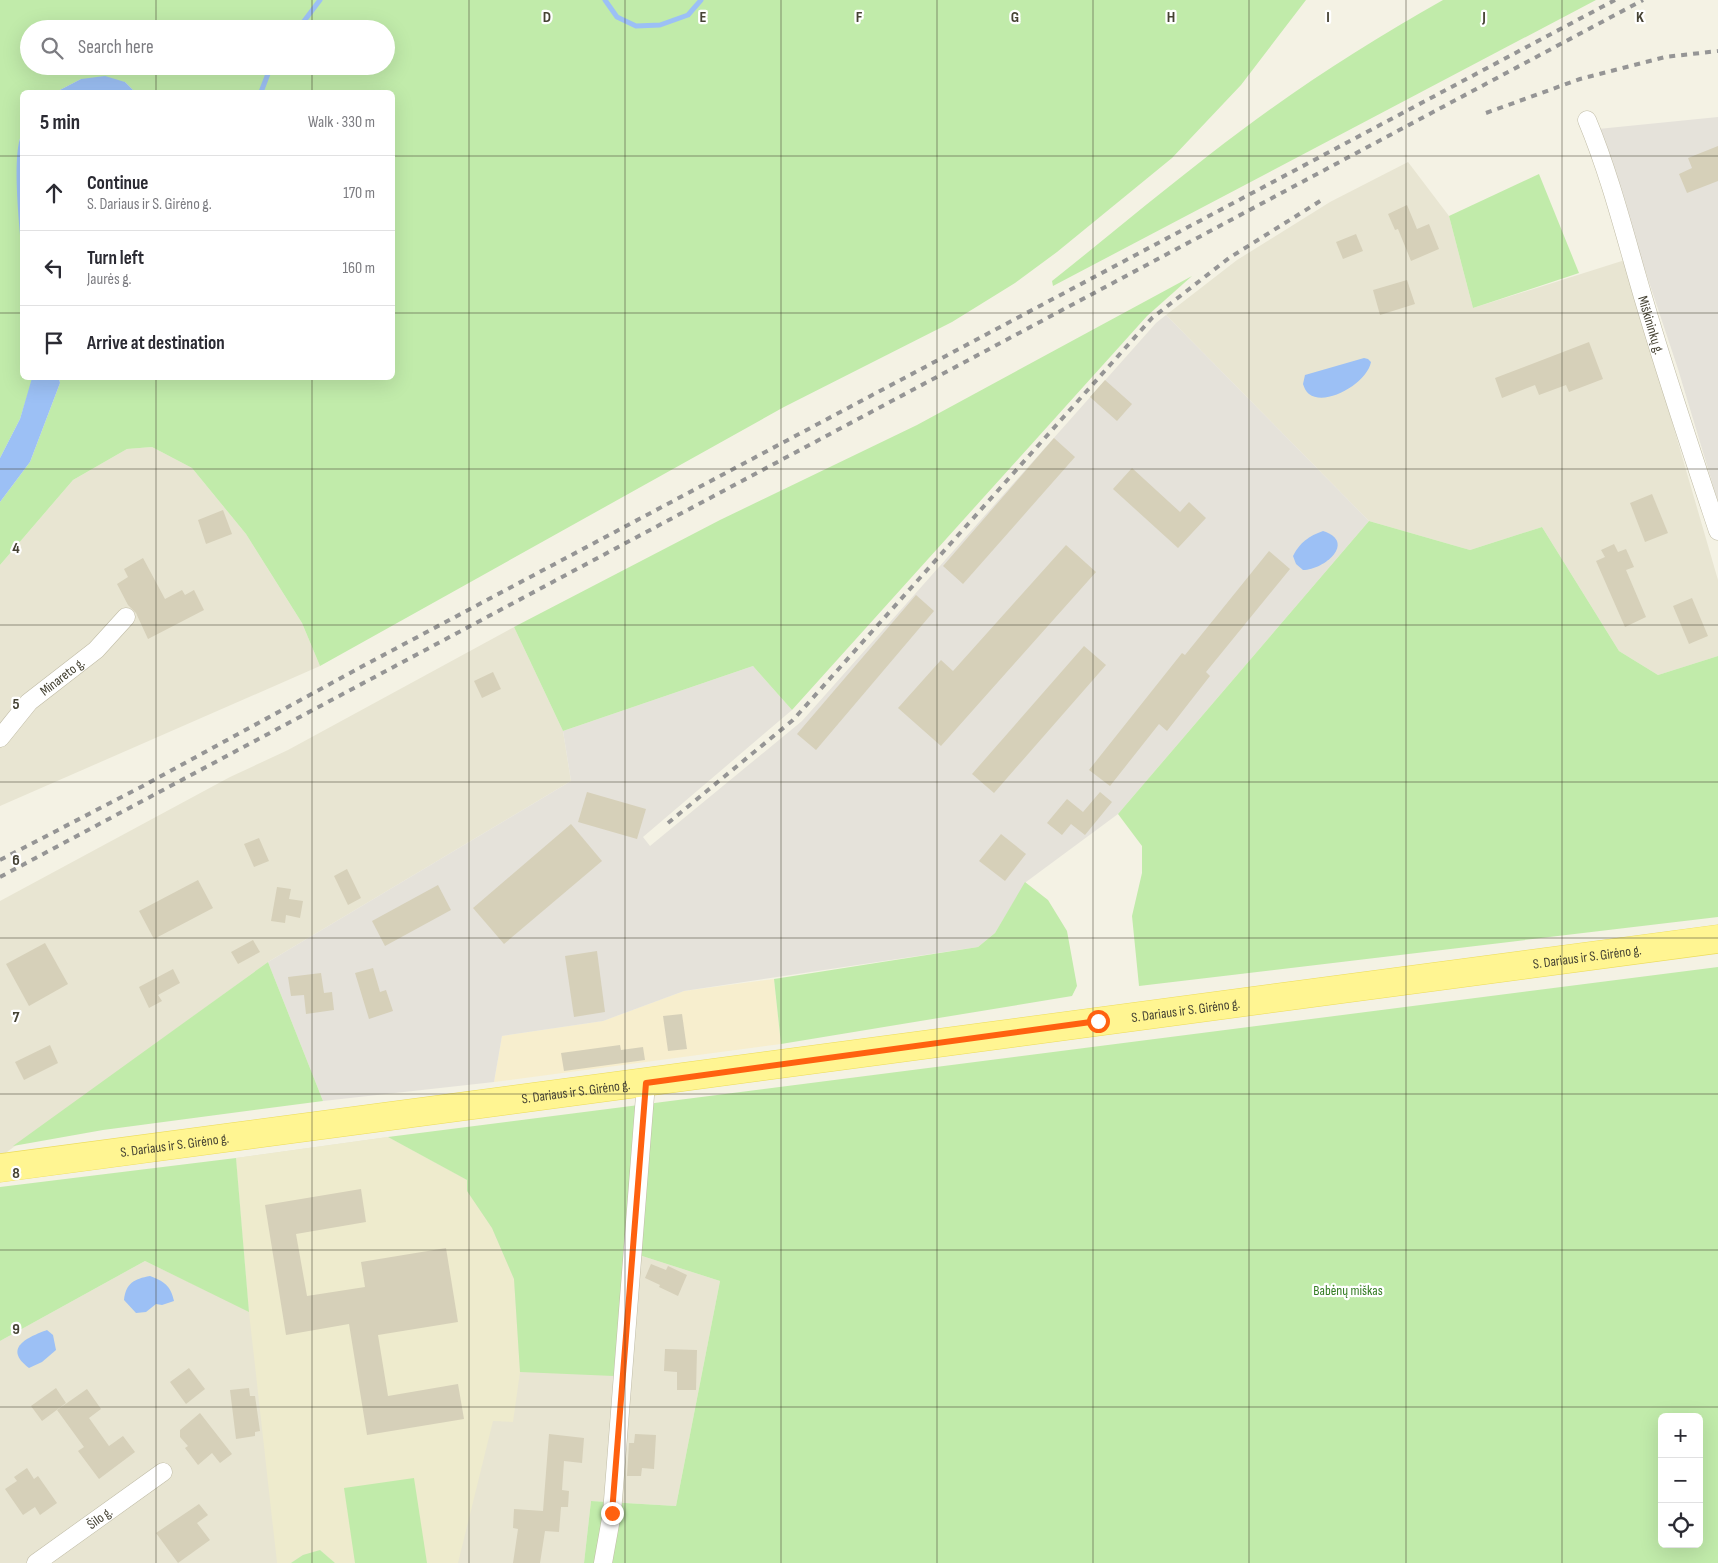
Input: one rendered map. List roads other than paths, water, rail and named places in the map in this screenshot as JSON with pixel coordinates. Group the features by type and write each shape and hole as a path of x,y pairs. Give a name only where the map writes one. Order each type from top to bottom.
{"main road":[{"name":"S. Dariaus ir S. Girėno g.","path":"0,1168 1718,939"}],"street":[{"name":"Miškininkų g.","path":"1587,120 1612,192 1646,306 1718,531"},
{"name":"Minareto g.","path":"0,738 29,702 96,650 126,617"},
{"path":"603,1563 612,1513 646,1083"},
{"name":"Šilo g.","path":"36,1563 163,1472"}],"water":[{"path":"105,76 125,82 133,90 60,90 81,79"},
{"path":"20,140 20,234 17,174"},
{"path":"1364,358 1371,362 1368,370 1362,378 1345,391 1335,395 1316,397 1309,394 1305,389 1303,384 1305,375"},
{"path":"31,380 59,380 60,383 30,462 0,502 0,458 20,419"},
{"path":"1323,531 1333,536 1337,542 1334,555 1320,565 1303,570 1296,564 1293,556 1305,540"},
{"path":"150,1276 166,1285 171,1291 174,1301 162,1305 156,1304 146,1312 136,1313 124,1300 125,1294 135,1280"},
{"path":"47,1330 53,1335 56,1350 42,1362 29,1368 21,1361 18,1349 21,1344 32,1336"}],"waterway":[{"path":"305,20 320,0"},
{"path":"605,0 617,17 636,26 660,25 688,15 701,0"},
{"path":"262,90 268,75"}],"railway":[{"path":"0,860 141,787 361,667 1615,0"},
{"path":"0,877 1643,0"},
{"path":"1486,113 1580,79 1665,57 1718,51"},
{"path":"668,823 793,720 1152,318 1229,258 1325,198"}],"park label":[{"name":"Babėnų miškas","path":"1348,1290"}]}
